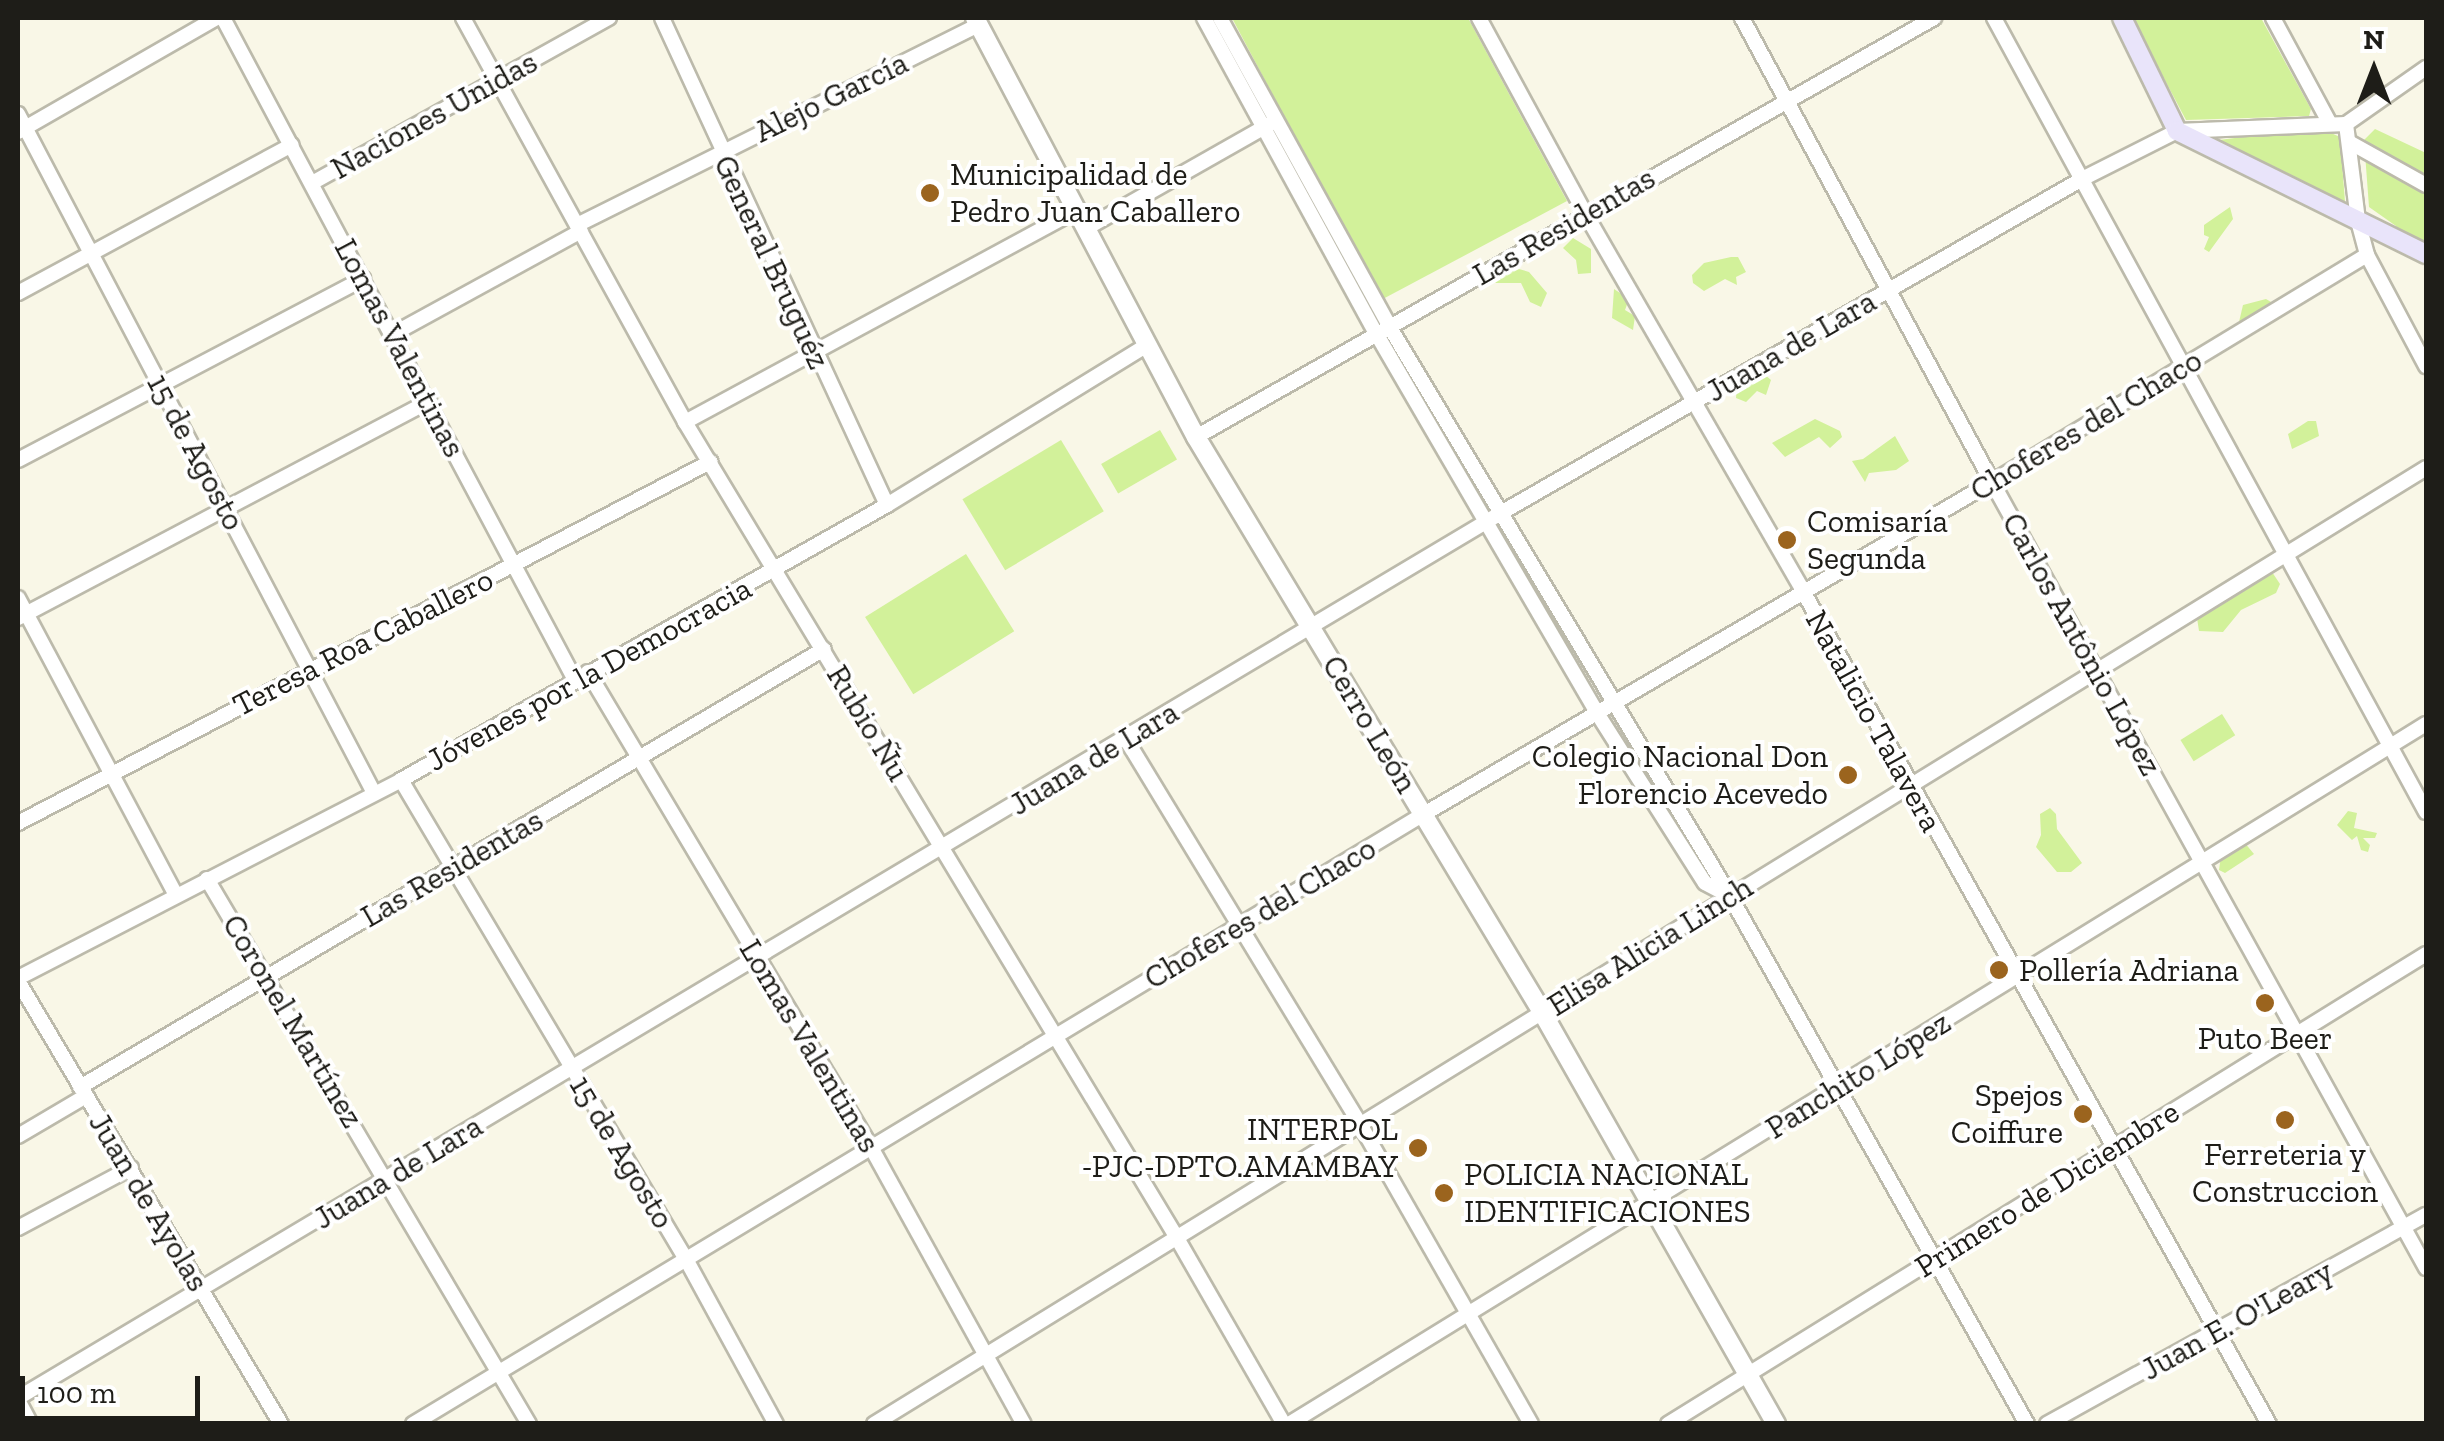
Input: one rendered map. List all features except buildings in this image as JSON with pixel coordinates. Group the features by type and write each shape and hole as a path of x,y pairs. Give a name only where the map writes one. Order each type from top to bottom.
{"main road":[{"path":"2122,18 2177,131 2426,254"}],"street":[{"path":"20,125 220,18"},
{"name":"Lomas Valentinas","path":"220,18 515,564 872,1149 1024,1424"},
{"name":"Rubio Ñu","path":"463,18 685,422 1286,1424"},
{"name":"Naciones Unidas","path":"312,183 609,18"},
{"name":"General Bruguéz","path":"662,18 887,505"},
{"path":"1204,18 1234,60 1493,518 1559,614 1613,704 1670,812"},
{"path":"1220,18 1234,60"},
{"name":"Natalicio Talavera","path":"1480,18 1584,213 1804,592 1910,789 2269,1424"},
{"name":"Carlos Antônio López","path":"1742,18 1891,288 1992,482 2426,1268"},
{"name":"Las Residentas","path":"1196,437 1584,213 1934,18"},
{"path":"1994,18 2426,812"},
{"path":"2273,18 2330,124"},
{"name":"Alejo García","path":"393,334 721,151 977,22"},
{"name":"Cerro León","path":"977,22 1196,437 1542,1012 1776,1424"},
{"path":"2177,131 2346,124 2426,68"},
{"path":"1084,229 1269,124"},
{"path":"2346,124 2366,255 2426,366"},
{"name":"15 de Agosto","path":"20,125 161,384 373,791"},
{"name":"Juana de Lara","path":"18,1399 1493,518 1891,288 2177,131"},
{"path":"2348,142 2426,186"},
{"name":"Naciones Unidas","path":"18,292 292,145"},
{"path":"685,422 1075,211"},
{"name":"Choferes del Chaco","path":"414,1424 1424,814 1992,482 2366,255"},
{"path":"18,460 363,278"},
{"name":"Jóvenes por la Democracia","path":"18,980 373,791 401,780 887,505 1146,345"},
{"path":"22,616 428,401"},
{"name":"Teresa Roa Caballero","path":"18,823 710,462"},
{"name":"Elisa Alicia Linch","path":"874,1424 2426,468"},
{"path":"1493,518 1544,622 1597,713 1730,896 2027,1424"},
{"path":"18,598 22,616 176,895"},
{"path":"1544,622 1559,614"},
{"name":"Las Residentas","path":"18,1136 267,976 824,648"},
{"name":"Panchito López","path":"1286,1424 2426,724"},
{"path":"1126,739 1360,1124 1530,1424"},
{"name":"15 de Agosto","path":"401,780 687,1262 776,1424"},
{"name":"Coronel Martínez","path":"208,879 529,1424"},
{"name":"Primero de Diciembre","path":"1668,1424 2426,954"},
{"name":"Juan de Ayolas","path":"18,980 281,1424"},
{"path":"18,1228 130,1168"},
{"name":"Juan E. O'Leary","path":"2047,1424 2426,1215"},
{"path":"18,1399 31,1424"}],"green space":[{"path":"1232,18 1468,18 1567,201 1381,300"},
{"path":"2132,18 2261,18 2311,109 2309,116 2186,120"},
{"path":"2375,129 2426,153 2426,241 2415,244 2397,236 2396,226 2369,207 2364,140"},
{"path":"2282,132 2331,133 2340,137 2345,202 2219,140"},
{"path":"2230,207 2233,219 2209,252 2204,249 2209,237 2204,235 2204,225"},
{"path":"1573,238 1591,249 1591,273 1578,274 1576,260 1563,248"},
{"path":"1738,257 1746,272 1736,277 1737,285 1725,279 1704,291 1693,283 1692,275 1704,263"},
{"path":"1519,269 1529,272 1547,293 1541,307 1530,302 1521,283 1495,283 1503,274"},
{"path":"1614,289 1629,299 1625,310 1635,316 1633,330 1612,318"},
{"path":"2266,299 2271,302 2268,324 2256,331 2242,326 2239,322 2243,305"},
{"path":"1763,373 1771,380 1766,395 1757,391 1746,402 1736,398 1737,383"},
{"path":"1815,419 1840,431 1842,437 1830,448 1819,437 1785,457 1772,443"},
{"path":"2308,421 2316,421 2319,436 2292,449 2288,434"},
{"path":"1160,430 1177,459 1118,493 1101,464"},
{"path":"1895,436 1909,461 1896,470 1869,473 1865,482 1852,461 1863,459"},
{"path":"1061,440 1104,511 1005,570 962,499"},
{"path":"966,554 1014,631 913,694 865,617"},
{"path":"2270,569 2280,584 2276,593 2241,610 2223,632 2199,631 2197,618 2209,607"},
{"path":"2222,714 2235,735 2194,761 2180,740"},
{"path":"2050,808 2056,814 2057,829 2082,863 2071,872 2057,872 2036,847 2041,835 2040,814"},
{"path":"2348,811 2357,813 2354,828 2377,833 2375,838 2363,838 2370,845 2368,852 2361,850 2357,836 2352,840 2337,825"},
{"path":"2244,842 2254,854 2225,873 2219,870 2221,856"}],"place":[{"name":"Municipalidad de Pedro Juan Caballero","path":"930,193"},
{"name":"Comisaría Segunda","path":"1787,540"},
{"name":"Colegio Nacional Don Florencio Acevedo","path":"1848,775"},
{"name":"Pollería Adriana","path":"1999,970"},
{"name":"Puto Beer","path":"2265,1003"},
{"name":"Spejos Coiffure","path":"2083,1114"},
{"name":"Ferreteria y Construccion","path":"2285,1120"},
{"name":"INTERPOL -PJC-DPTO.AMAMBAY","path":"1418,1148"},
{"name":"POLICIA NACIONAL IDENTIFICACIONES","path":"1444,1193"}]}
